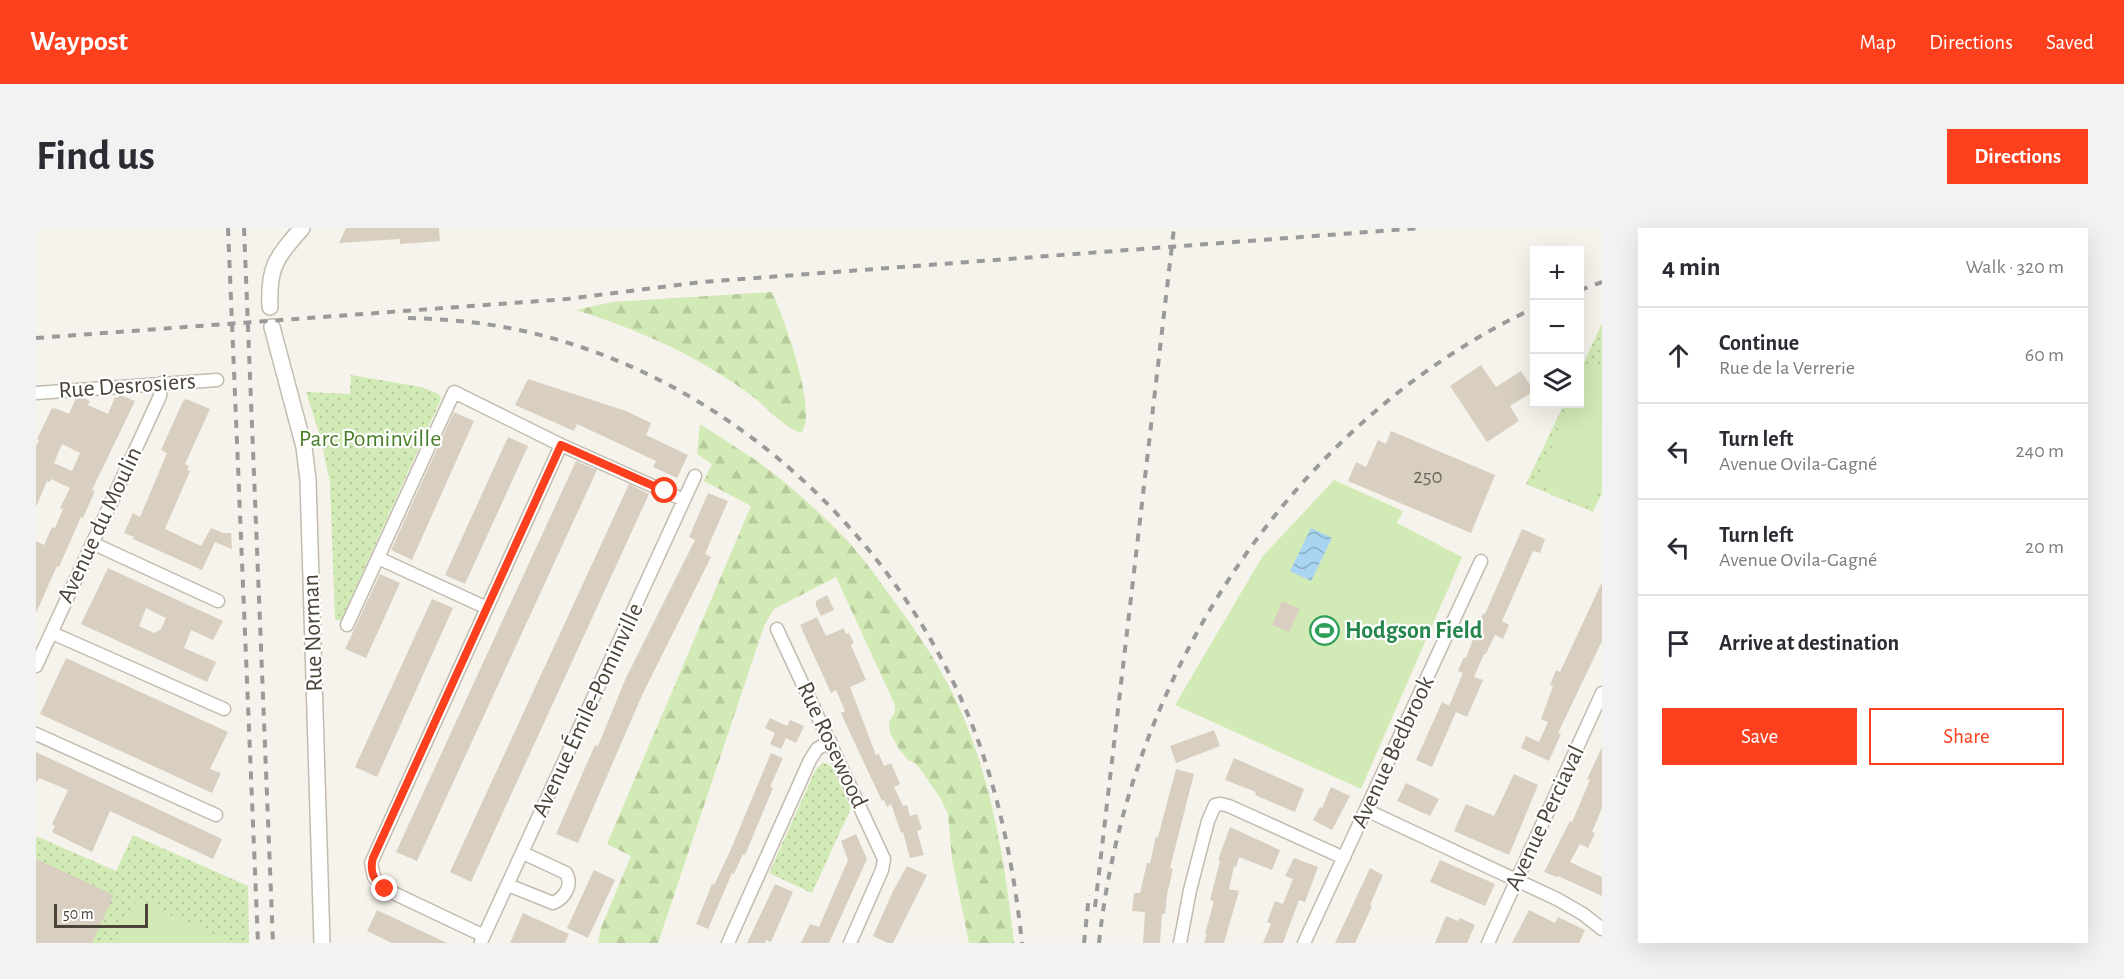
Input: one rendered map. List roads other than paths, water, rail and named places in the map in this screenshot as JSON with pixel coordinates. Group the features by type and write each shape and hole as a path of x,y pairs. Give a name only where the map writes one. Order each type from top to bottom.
{"street":[{"path":"270,307 270,279 274,264 302,228"},
{"name":"Rue Norman","path":"272,327 304,447 308,480 322,943"},
{"name":"Rue Desrosiers","path":"36,393 217,380"},
{"name":"Avenue du Moulin","path":"36,666 160,396 161,383"},
{"path":"347,625 454,392 561,445 684,500"},
{"path":"482,939 385,889 376,881 371,867 373,858 561,445"},
{"name":"Avenue Émile-Pominville","path":"482,939 695,476"},
{"path":"92,543 218,601"},
{"path":"378,558 487,608"},
{"name":"Avenue Bedbrook","path":"1304,943 1481,561"},
{"name":"Rue Rosewood","path":"777,629 884,862 850,943"},
{"path":"52,633 224,709"},
{"name":"Avenue Perciaval","path":"1488,943 1602,693"},
{"path":"36,734 216,815"},
{"path":"728,943 810,760 817,749 830,741"},
{"path":"1180,943 1190,890 1208,821 1215,805 1225,805 1344,858"},
{"path":"1366,810 1567,904 1602,929"},
{"path":"508,885 553,903 561,899 566,891 569,881 566,873 523,853"}],"water":[{"path":"1311,528 1332,538 1311,581 1290,571"}],"railway":[{"path":"228,228 258,943"},
{"path":"244,228 273,943"},
{"path":"1095,907 1174,228"},
{"path":"36,338 567,299 702,282 1421,228"},
{"path":"1584,289 1602,282"},
{"path":"1099,943 1116,844 1144,748 1185,656 1236,569 1297,490 1367,418 1446,357 1530,310"},
{"path":"408,318 439,319 501,327 532,333 605,356 674,387 738,428 798,475 851,530 899,589 939,654 971,722 990,776 1015,887 1022,943"},
{"path":"1084,943 1089,895"}],"place":[{"name":"Hodgson Field","path":"1324,631"}],"park label":[{"name":"Parc Pominville","path":"370,439"}]}
